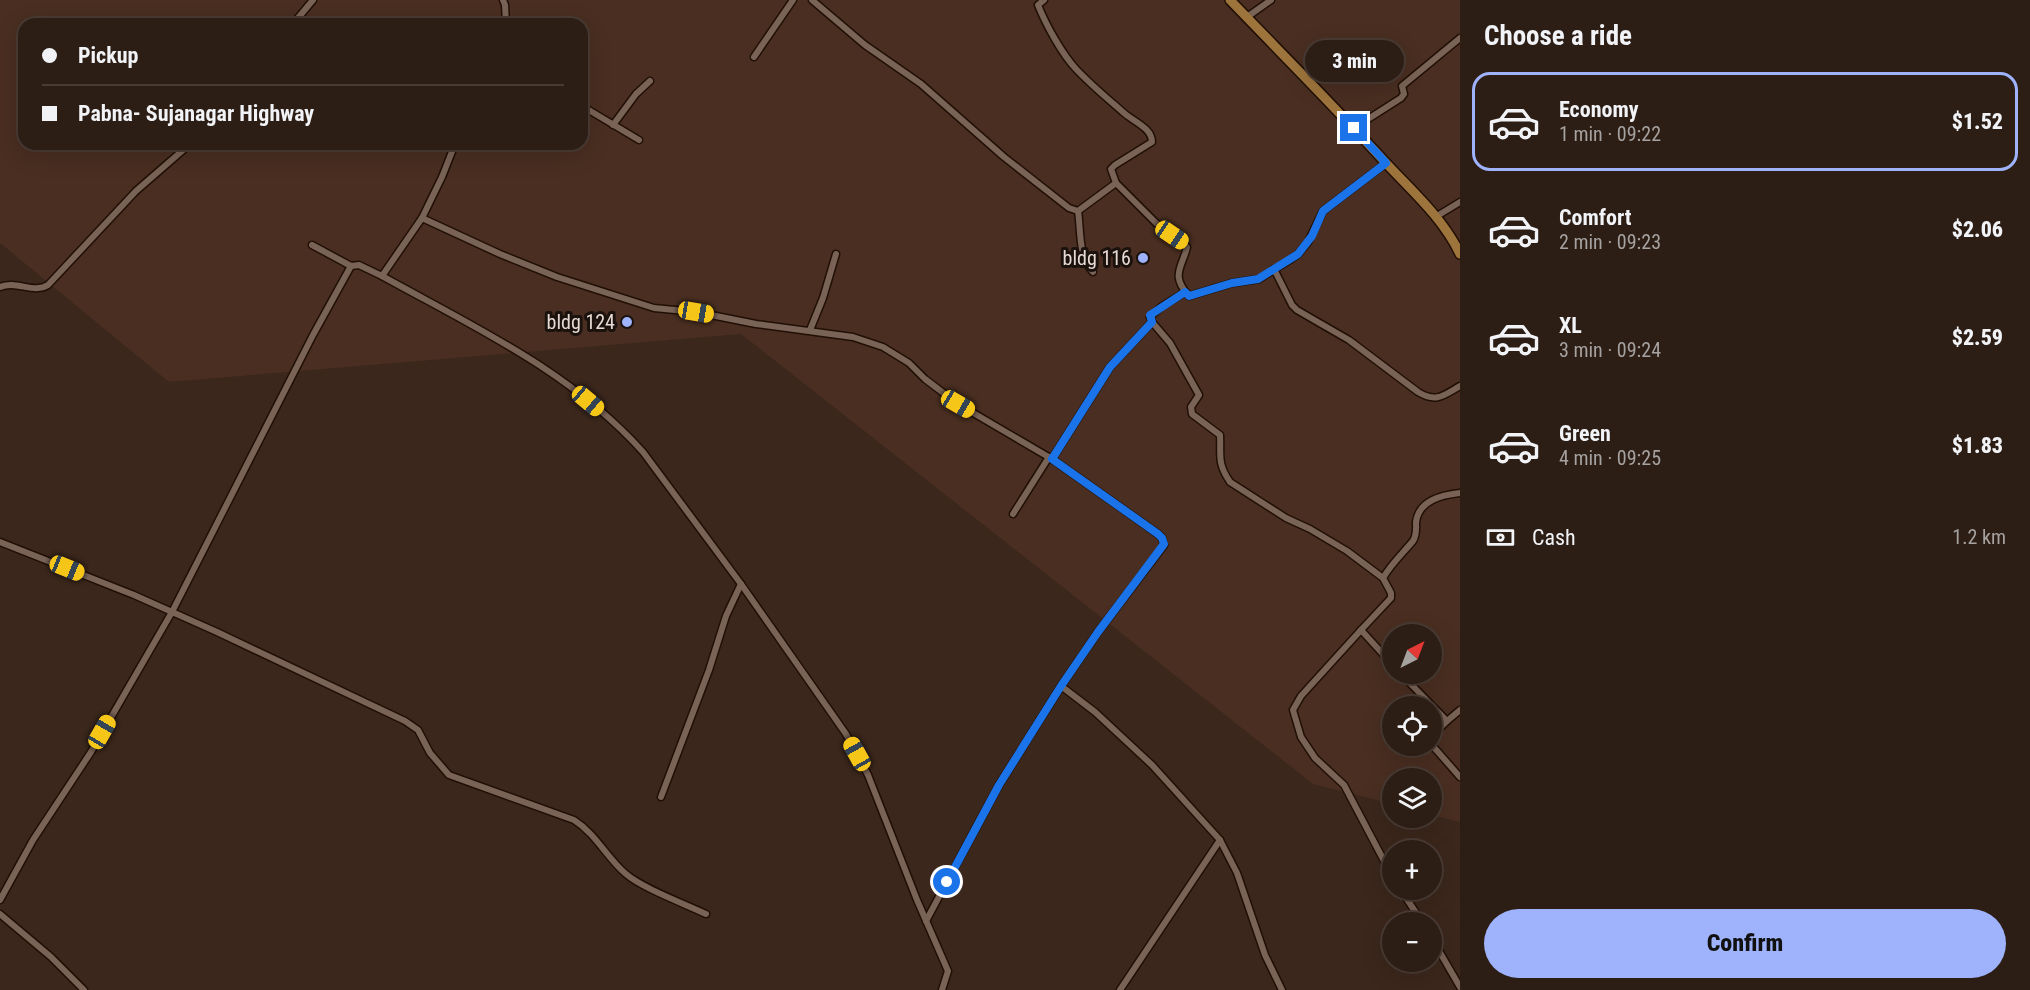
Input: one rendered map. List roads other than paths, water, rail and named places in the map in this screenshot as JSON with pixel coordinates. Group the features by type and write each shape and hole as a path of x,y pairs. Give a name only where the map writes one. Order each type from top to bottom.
{"main road":[{"path":"1230,0 1437,216 1460,254"}],"street":[{"path":"298,18 313,0"},
{"path":"503,0 506,5 506,18"},
{"path":"754,57 793,0"},
{"path":"1044,0 1035,3 1064,54 1076,69 1126,115 1150,133 1152,142 1111,170 1116,183 1156,223 1184,243 1187,248 1178,272 1185,292 1189,296 1232,283 1258,279 1298,254 1308,242 1323,211 1386,163"},
{"path":"1247,17 1271,0"},
{"path":"816,1 865,45 921,84 1004,157 1069,208 1078,211"},
{"path":"1354,128 1401,98 1404,94 1402,86 1460,38"},
{"path":"613,125 636,94 650,81"},
{"path":"588,110 639,140"},
{"path":"0,287 11,283 42,288 48,285 136,191 183,150"},
{"path":"382,276 422,218 453,150"},
{"path":"1078,211 1116,183"},
{"path":"1437,216 1460,202"},
{"path":"1078,211 1082,249 1086,262 1093,272"},
{"path":"422,218 557,277 654,308 696,312 756,324 853,337 890,351 909,363 925,379 958,404 1050,458 1162,538 1164,544 1061,686 999,785 926,921"},
{"path":"312,245 351,266 359,265 382,276 529,357 584,398 644,452 741,584 846,734 883,811 948,971 942,990"},
{"path":"810,330 823,298 836,254"},
{"path":"0,900 33,840 91,752 172,612 313,335 351,266"},
{"path":"1274,269 1292,305 1297,310 1349,340 1418,392 1430,399 1460,386"},
{"path":"1185,292 1150,315 1152,322 1170,343 1198,395 1191,407 1192,414 1220,435 1218,454 1230,482 1286,518 1347,551 1383,578 1391,592 1391,598 1301,696 1293,710 1301,737 1315,758 1344,785 1382,857"},
{"path":"1013,514 1110,367 1152,322"},
{"path":"1383,578 1413,540 1416,520 1424,505 1438,496 1460,493"},
{"path":"0,542 172,612 405,721 418,730 430,753 449,775 574,820 583,826 619,868 632,879 706,914"},
{"path":"661,797 709,670 726,616 741,584"},
{"path":"1361,630 1382,653"},
{"path":"1411,684 1447,721"},
{"path":"1061,686 1095,712 1152,765 1220,840 1237,873 1265,955 1282,990"},
{"path":"1442,726 1460,710"},
{"path":"1442,756 1460,777"},
{"path":"1120,990 1220,840"},
{"path":"0,914 51,957 84,990"},
{"path":"1442,956 1460,987"}],"place":[{"name":"bldg 116","path":"1143,258"},
{"name":"bldg 124","path":"627,322"}]}
